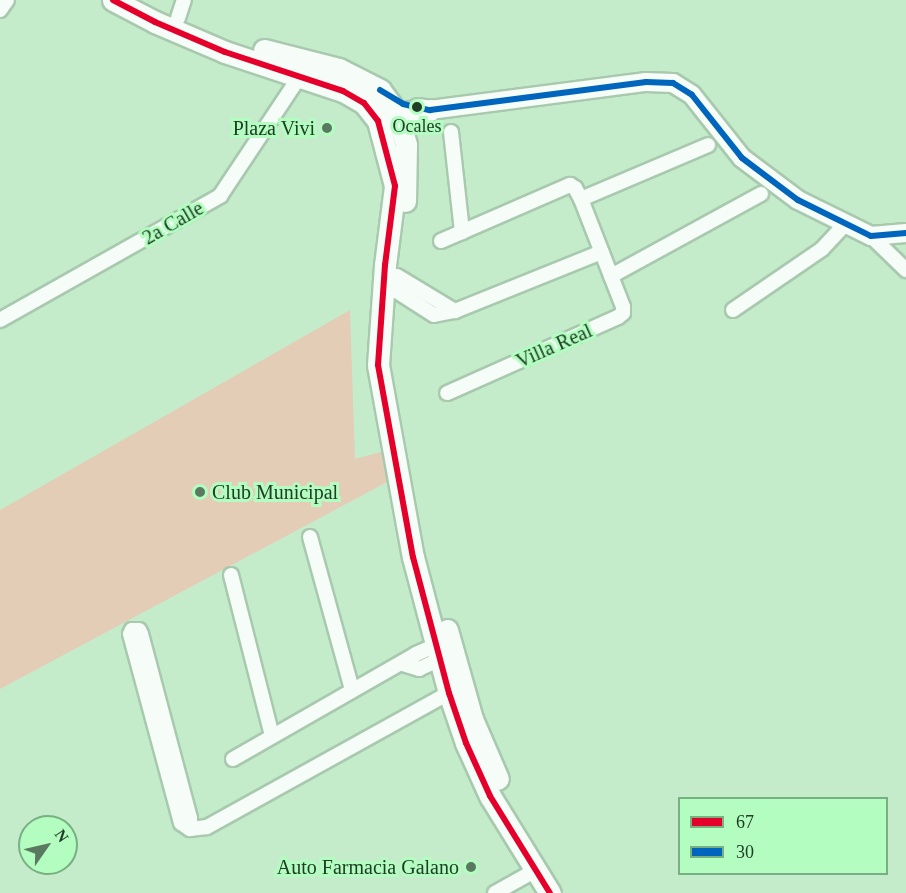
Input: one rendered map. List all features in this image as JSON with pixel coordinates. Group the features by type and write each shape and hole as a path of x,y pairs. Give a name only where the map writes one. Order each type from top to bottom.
{"main road":[{"path":"113,0 155,22 225,52 293,68 339,69 380,90 397,113 406,145 407,185 390,361 400,428 426,558 472,719 504,795 565,893"},
{"path":"141,0 181,9 243,45 359,99 372,111 382,129 394,186 385,265 378,365 430,656 449,693 466,743 490,796 550,893"},
{"path":"323,83 339,81 353,86 384,108 397,113 429,110"}],"street":[{"path":"0,10 7,0"},
{"name":"2a Calle","path":"0,320 220,196 231,183 293,68"},
{"path":"380,90 404,104 429,110 646,82 673,83 692,94 724,139 750,165 798,200 844,225 872,236 906,270"},
{"path":"406,145 412,125 429,110"},
{"path":"451,132 462,232"},
{"path":"441,241 570,185 575,188 581,199 708,145"},
{"path":"611,276 761,194"},
{"name":"Villa Real","path":"447,393 623,313 623,307 581,199"},
{"path":"733,310 822,249 844,225"},
{"path":"872,236 906,233"},
{"path":"396,283 434,315 454,311 602,252"},
{"path":"310,537 352,690"},
{"path":"231,575 272,736"},
{"path":"233,759 352,690 403,664 430,656"},
{"path":"152,697 190,818 189,829 207,827 449,693"},
{"path":"495,893 536,870"}],"shaded area":[{"name":"Club Municipal","path":"350,310 355,459 388,450 389,481 0,689 0,510"}],"transit line":[{"name":"67","path":"113,0 155,22 225,52 343,91 364,103 378,121 395,186 385,265 378,365 413,557 449,693 466,743 490,796 550,893"},
{"name":"30","path":"380,90 403,104 430,110 646,82 673,83 692,95 742,158 798,200 871,236 906,233"}],"place":[{"name":"Ocales","path":"417,107"},
{"name":"Plaza Vivi","path":"327,128"},
{"name":"Club Municipal","path":"200,492"},
{"name":"Auto Farmacia Galano","path":"471,867"}]}
